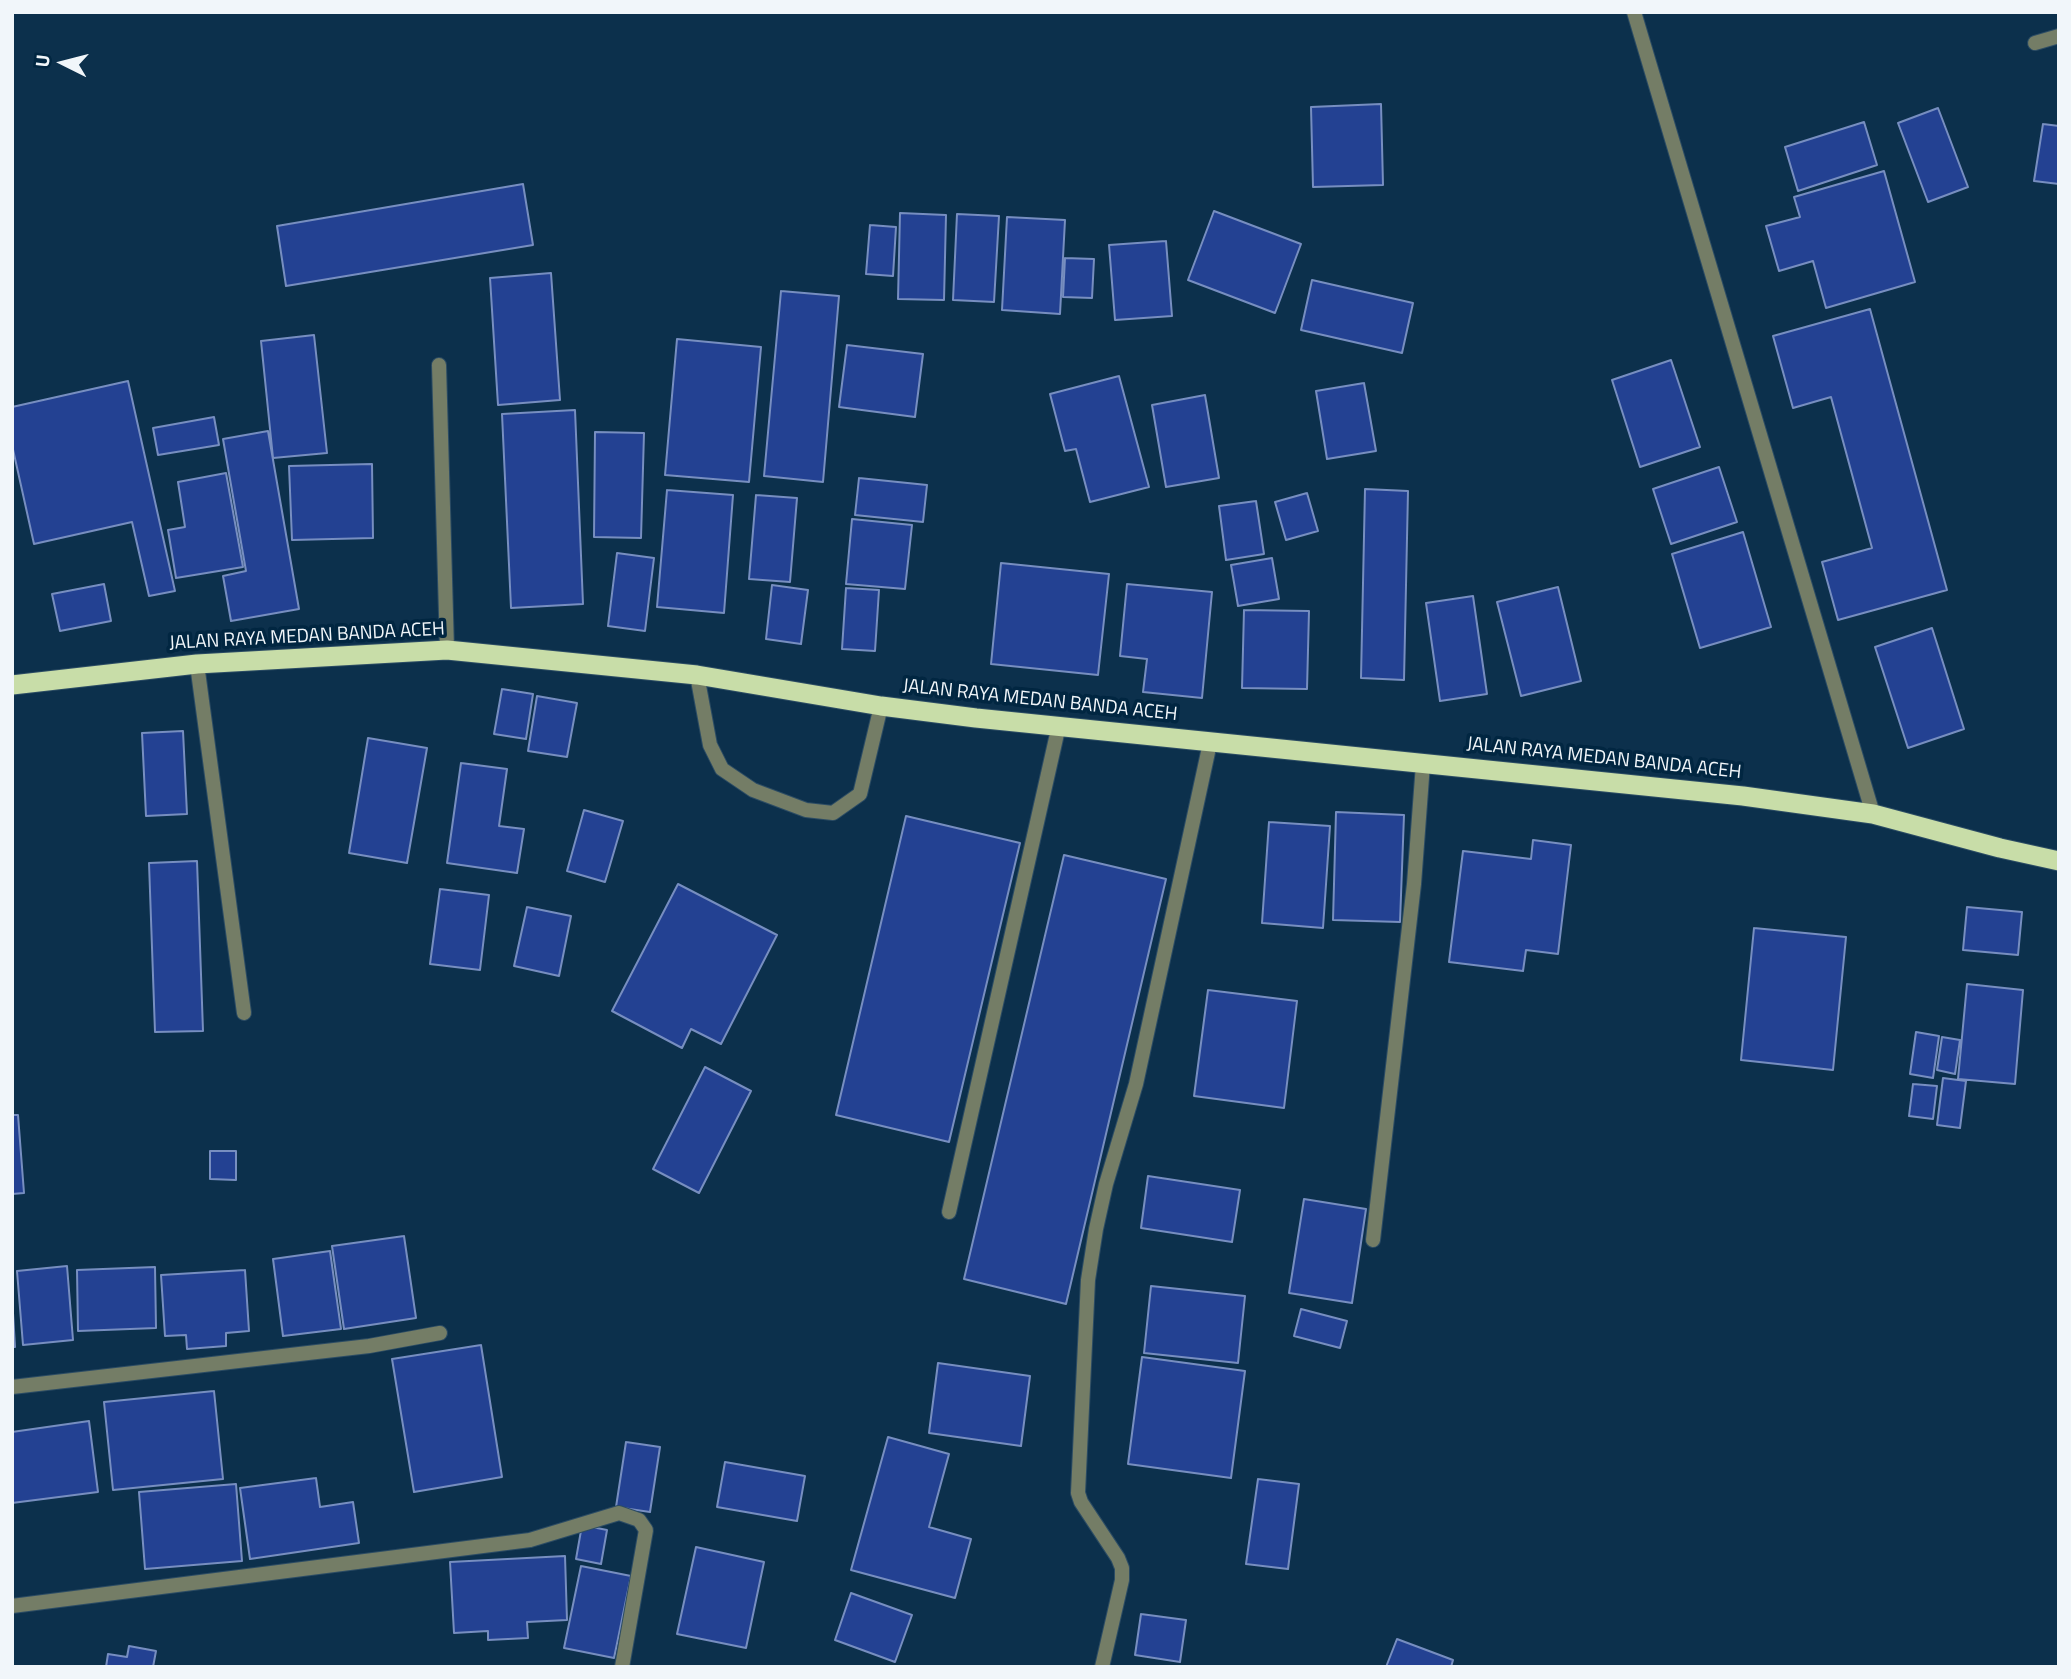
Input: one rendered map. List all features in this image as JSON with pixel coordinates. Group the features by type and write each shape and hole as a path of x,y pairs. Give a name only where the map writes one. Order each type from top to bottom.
{"highway":[{"name":"JALAN RAYA MEDAN BANDA ACEH","path":"12,685 197,664 447,650 697,675 881,706 976,718 1743,796 1873,814 2059,861"}],"street":[{"path":"1634,12 1873,814"},
{"path":"2035,43 2059,37"},
{"path":"439,365 447,650"},
{"path":"197,664 244,1013"},
{"path":"697,675 710,745 722,769 753,790 806,810 833,813 860,794 881,706"},
{"path":"949,1212 1059,725"},
{"path":"1102,1667 1122,1580 1122,1568 1081,1502 1077,1485 1088,1280 1106,1184 1136,1084 1210,743"},
{"path":"1373,1240 1414,884 1423,764"},
{"path":"12,1387 369,1346 440,1333"},
{"path":"12,1606 530,1540 619,1513 639,1520 646,1530 622,1667"}],"building":[{"path":"1381,104 1383,185 1313,187 1311,107"},
{"path":"1938,108 1968,187 1928,202 1898,123"},
{"path":"1864,122 1877,165 1798,191 1785,147"},
{"path":"2043,124 2059,126 2059,184 2034,181"},
{"path":"1884,171 1915,282 1826,308 1813,261 1779,271 1766,226 1800,217 1794,197"},
{"path":"523,184 533,245 286,286 277,226"},
{"path":"1214,211 1301,244 1275,313 1188,280"},
{"path":"900,213 946,215 944,300 898,299"},
{"path":"957,214 999,216 994,302 953,300"},
{"path":"1007,217 1065,220 1060,314 1002,310"},
{"path":"870,225 896,227 893,276 866,274"},
{"path":"1166,241 1172,316 1115,320 1109,245"},
{"path":"1065,258 1094,259 1092,298 1063,297"},
{"path":"551,273 560,400 498,405 490,278"},
{"path":"1312,280 1413,303 1402,353 1301,330"},
{"path":"781,291 839,296 823,482 764,476"},
{"path":"1870,309 1947,590 1838,620 1822,562 1872,548 1831,397 1793,408 1773,336"},
{"path":"314,335 327,453 273,458 261,341"},
{"path":"677,339 761,347 749,482 665,475"},
{"path":"847,345 923,354 915,417 839,407"},
{"path":"1671,360 1700,447 1640,467 1612,380"},
{"path":"1119,376 1149,487 1090,502 1076,449 1065,451 1050,394"},
{"path":"128,381 175,591 149,596 132,522 34,544 12,445 12,407"},
{"path":"1364,383 1376,451 1327,459 1316,391"},
{"path":"1205,395 1219,478 1166,487 1152,405"},
{"path":"575,410 583,604 511,608 502,414"},
{"path":"214,417 219,445 158,455 153,428"},
{"path":"268,431 299,609 231,621 223,576 246,571 223,439"},
{"path":"595,432 644,433 641,538 594,537"},
{"path":"372,464 373,538 292,540 289,466"},
{"path":"1719,467 1737,522 1671,544 1653,489"},
{"path":"226,473 243,567 176,578 168,530 185,527 178,482"},
{"path":"859,478 927,485 923,522 855,515"},
{"path":"1365,489 1408,491 1404,680 1361,678"},
{"path":"667,490 733,495 724,613 657,607"},
{"path":"1307,493 1318,531 1286,540 1275,502"},
{"path":"756,495 797,498 790,582 749,579"},
{"path":"1256,501 1264,554 1226,560 1219,506"},
{"path":"852,519 912,525 905,589 846,584"},
{"path":"1743,532 1771,627 1700,648 1672,554"},
{"path":"617,553 654,558 645,631 608,626"},
{"path":"1272,558 1279,599 1238,606 1231,565"},
{"path":"1001,563 1109,574 1098,675 991,664"},
{"path":"104,584 111,621 60,631 52,594"},
{"path":"1127,584 1212,592 1202,698 1143,692 1147,659 1120,656"},
{"path":"772,585 808,590 801,644 766,639"},
{"path":"1558,587 1581,681 1521,696 1497,602"},
{"path":"846,588 879,590 875,651 842,649"},
{"path":"1473,596 1487,694 1440,701 1426,603"},
{"path":"1244,610 1309,611 1307,689 1242,688"},
{"path":"1932,628 1964,729 1908,748 1875,647"},
{"path":"502,689 533,694 526,739 494,734"},
{"path":"537,696 577,703 567,757 528,751"},
{"path":"183,731 187,814 146,816 142,733"},
{"path":"368,738 427,748 407,863 349,853"},
{"path":"461,763 507,769 499,826 524,829 517,873 447,863"},
{"path":"584,810 623,821 605,882 567,871"},
{"path":"1336,812 1404,815 1400,922 1333,920"},
{"path":"906,816 1020,843 949,1142 836,1115"},
{"path":"1269,822 1330,826 1323,928 1262,923"},
{"path":"1533,840 1571,845 1558,954 1526,950 1523,971 1449,962 1463,851 1531,859"},
{"path":"1064,855 1166,879 1066,1304 964,1279"},
{"path":"197,861 203,1031 155,1032 149,863"},
{"path":"678,884 777,935 721,1044 691,1029 682,1048 612,1011"},
{"path":"440,889 489,895 480,970 430,964"},
{"path":"527,907 571,916 559,976 514,966"},
{"path":"1967,907 2022,912 2018,955 1963,950"},
{"path":"1754,928 1846,937 1833,1070 1741,1060"},
{"path":"1967,984 2023,990 2015,1084 1958,1079"},
{"path":"1208,990 1297,1001 1284,1108 1194,1096"},
{"path":"1916,1032 1939,1036 1933,1078 1910,1074"},
{"path":"1942,1037 1960,1040 1955,1074 1937,1070"},
{"path":"705,1067 751,1091 699,1193 653,1169"},
{"path":"1943,1078 1966,1081 1960,1128 1937,1125"},
{"path":"1913,1084 1937,1086 1933,1119 1909,1116"},
{"path":"12,1115 18,1115 24,1193 12,1194"},
{"path":"210,1151 236,1151 236,1180 210,1179"},
{"path":"1148,1176 1240,1190 1232,1242 1141,1228"},
{"path":"1304,1199 1366,1209 1352,1303 1289,1293"},
{"path":"404,1236 416,1318 344,1329 332,1246"},
{"path":"330,1251 341,1329 283,1336 273,1259"},
{"path":"67,1266 73,1340 23,1345 17,1271"},
{"path":"155,1267 156,1328 78,1331 77,1270"},
{"path":"245,1270 249,1331 226,1333 226,1346 187,1349 186,1335 165,1336 161,1275"},
{"path":"1151,1286 1245,1296 1238,1363 1144,1353"},
{"path":"12,1296 15,1347 12,1347"},
{"path":"1301,1309 1347,1321 1340,1348 1294,1336"},
{"path":"481,1345 502,1477 414,1492 392,1359"},
{"path":"1142,1357 1245,1371 1231,1478 1128,1464"},
{"path":"938,1363 1030,1376 1021,1446 929,1433"},
{"path":"214,1391 223,1479 113,1490 104,1402"},
{"path":"89,1421 98,1492 12,1503 12,1432"},
{"path":"888,1437 949,1454 929,1527 971,1539 955,1598 851,1570"},
{"path":"626,1442 660,1447 650,1512 616,1507"},
{"path":"725,1462 805,1476 797,1521 717,1507"},
{"path":"316,1478 320,1507 353,1502 359,1543 250,1559 240,1488"},
{"path":"1258,1479 1299,1484 1288,1569 1246,1564"},
{"path":"236,1484 242,1561 145,1569 139,1492"},
{"path":"582,1525 607,1530 601,1564 576,1559"},
{"path":"696,1547 764,1562 746,1648 677,1634"},
{"path":"565,1556 567,1620 527,1622 528,1638 488,1640 488,1631 454,1633 450,1562"},
{"path":"581,1566 631,1576 614,1658 564,1648"},
{"path":"851,1593 912,1615 895,1662 835,1640"},
{"path":"1141,1614 1186,1620 1180,1662 1135,1655"},
{"path":"1397,1639 1453,1660 1451,1667 1386,1667"},
{"path":"129,1646 156,1651 153,1667 106,1667 108,1654 127,1657"}]}
